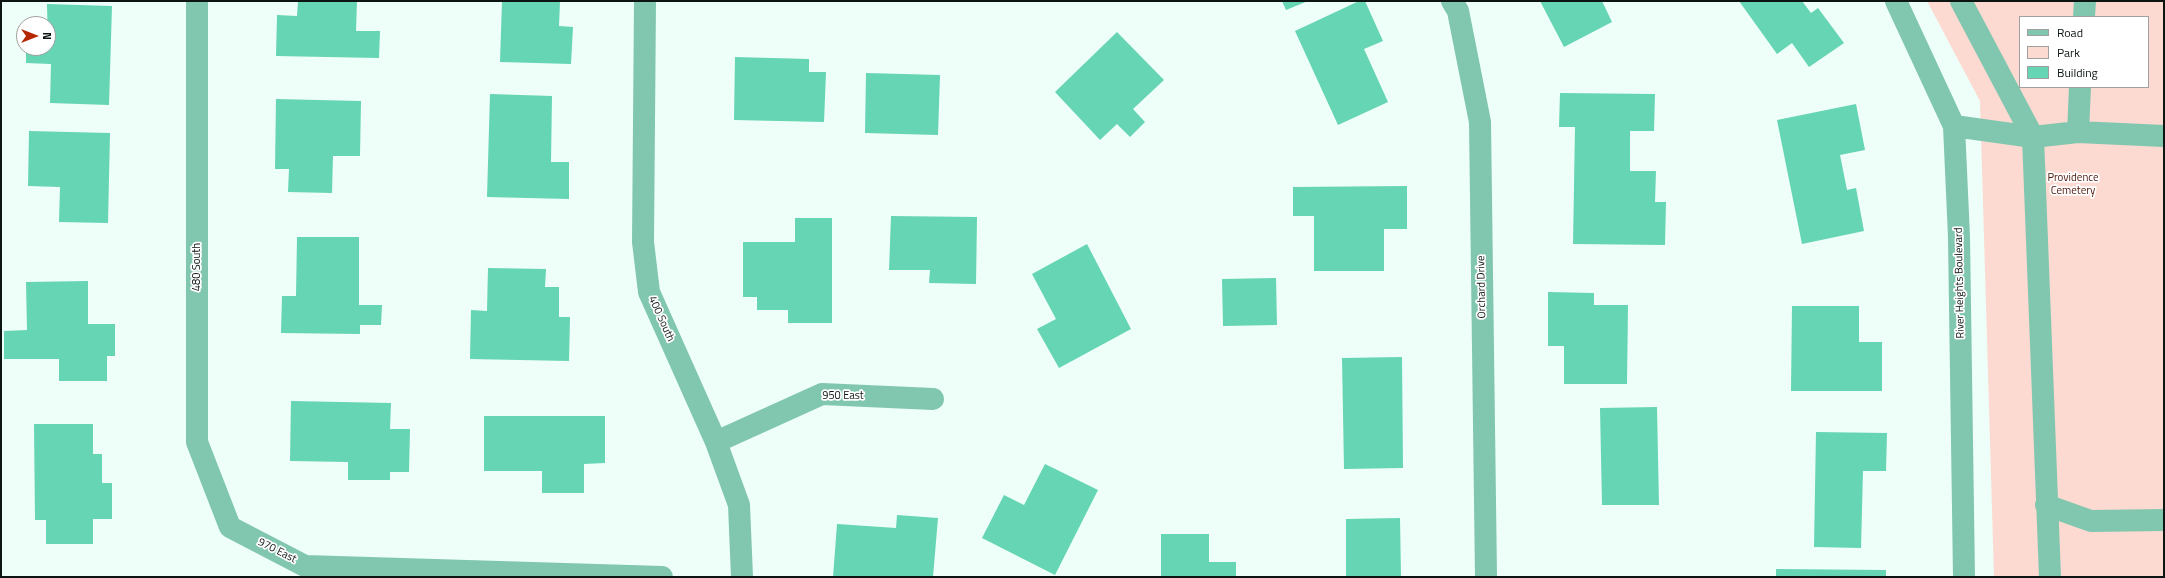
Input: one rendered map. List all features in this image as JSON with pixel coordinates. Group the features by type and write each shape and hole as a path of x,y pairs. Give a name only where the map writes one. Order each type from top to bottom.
{"street":[{"name":"480 South","path":"197,1 197,442 230,527"},
{"name":"400 South","path":"645,1 643,242 649,292 716,442 739,504 742,577"},
{"name":"Orchard Drive","path":"1452,1 1458,11 1480,122 1486,577"},
{"name":"River Heights Boulevard","path":"1896,1 1954,126 1959,237 1964,577"},
{"path":"1961,1 2033,137 2046,505 2050,577"},
{"path":"2084,16 2085,1"},
{"path":"2078,132 2080,88"},
{"path":"1954,126 2033,137 2078,132 2164,136"},
{"name":"950 East","path":"716,442 822,394 933,399"},
{"path":"2046,505 2091,521 2164,520"},
{"name":"970 East","path":"230,527 306,566 662,577"}],"green space":[{"name":"Providence Cemetery","path":"1927,1 2164,1 2164,577 1994,577 1980,101"}],"building":[{"path":"298,1 357,1 356,31 380,31 379,58 276,56 277,15 297,16"},
{"path":"502,1 560,1 559,26 573,27 571,64 500,62"},
{"path":"1282,1 1308,1 1286,10"},
{"path":"1359,1 1365,1 1383,41 1364,49 1388,102 1338,125 1295,31"},
{"path":"1540,1 1602,1 1612,22 1564,47"},
{"path":"1739,1 1802,1 1811,13 1818,8 1844,43 1809,67 1792,43 1777,54"},
{"path":"47,4 112,6 109,105 50,103 51,64 26,63 26,56 56,56 56,16 47,16"},
{"path":"1117,32 1164,80 1133,109 1145,122 1130,137 1117,124 1100,140 1055,92"},
{"path":"735,57 809,59 809,72 826,72 824,122 734,120"},
{"path":"866,73 940,75 938,135 865,133"},
{"path":"1560,93 1655,94 1654,131 1630,131 1630,171 1656,171 1655,202 1666,202 1665,245 1573,244 1575,127 1559,127"},
{"path":"490,94 552,96 551,162 569,162 569,199 487,197"},
{"path":"276,99 361,101 360,156 333,156 332,193 288,192 289,169 275,169"},
{"path":"1856,104 1865,150 1840,155 1847,190 1856,188 1864,231 1802,244 1777,120"},
{"path":"29,131 110,133 108,223 59,222 60,187 28,186"},
{"path":"1407,186 1407,229 1384,229 1384,271 1314,271 1314,216 1293,216 1293,187"},
{"path":"891,216 977,217 976,284 929,283 930,270 889,270"},
{"path":"795,218 832,218 832,323 788,323 788,310 757,310 757,297 743,297 743,242 795,242"},
{"path":"297,237 359,237 359,305 382,305 381,325 360,325 360,334 281,333 282,296 296,296"},
{"path":"1087,244 1131,329 1059,368 1037,329 1056,319 1032,274"},
{"path":"488,268 546,269 545,287 559,287 559,317 570,317 569,361 470,359 471,310 487,311"},
{"path":"1276,278 1277,325 1223,326 1222,279"},
{"path":"88,281 88,324 115,324 115,356 107,356 107,381 59,381 59,359 4,359 4,331 27,330 26,282"},
{"path":"1548,292 1594,293 1594,305 1628,305 1627,384 1564,384 1564,346 1548,346"},
{"path":"1792,306 1859,306 1859,342 1882,342 1882,391 1791,391"},
{"path":"1402,357 1403,468 1344,469 1342,358"},
{"path":"291,401 391,403 390,429 410,429 409,472 390,472 390,480 348,480 348,462 290,461"},
{"path":"1657,407 1659,505 1602,505 1600,408"},
{"path":"484,416 605,416 605,463 584,464 584,493 542,493 542,471 484,471"},
{"path":"34,424 93,424 93,454 102,454 102,483 112,483 112,519 93,519 93,544 46,544 46,520 35,520"},
{"path":"1816,432 1887,433 1886,471 1863,471 1861,548 1814,547"},
{"path":"1045,464 1098,490 1055,575 982,538 1004,495 1024,505"},
{"path":"897,515 938,518 933,577 833,577 837,524 896,528"},
{"path":"1400,518 1401,577 1346,577 1346,519"},
{"path":"1161,534 1209,534 1209,562 1236,562 1236,577 1161,577"},
{"path":"1776,569 1886,570 1886,577 1776,577"}]}
